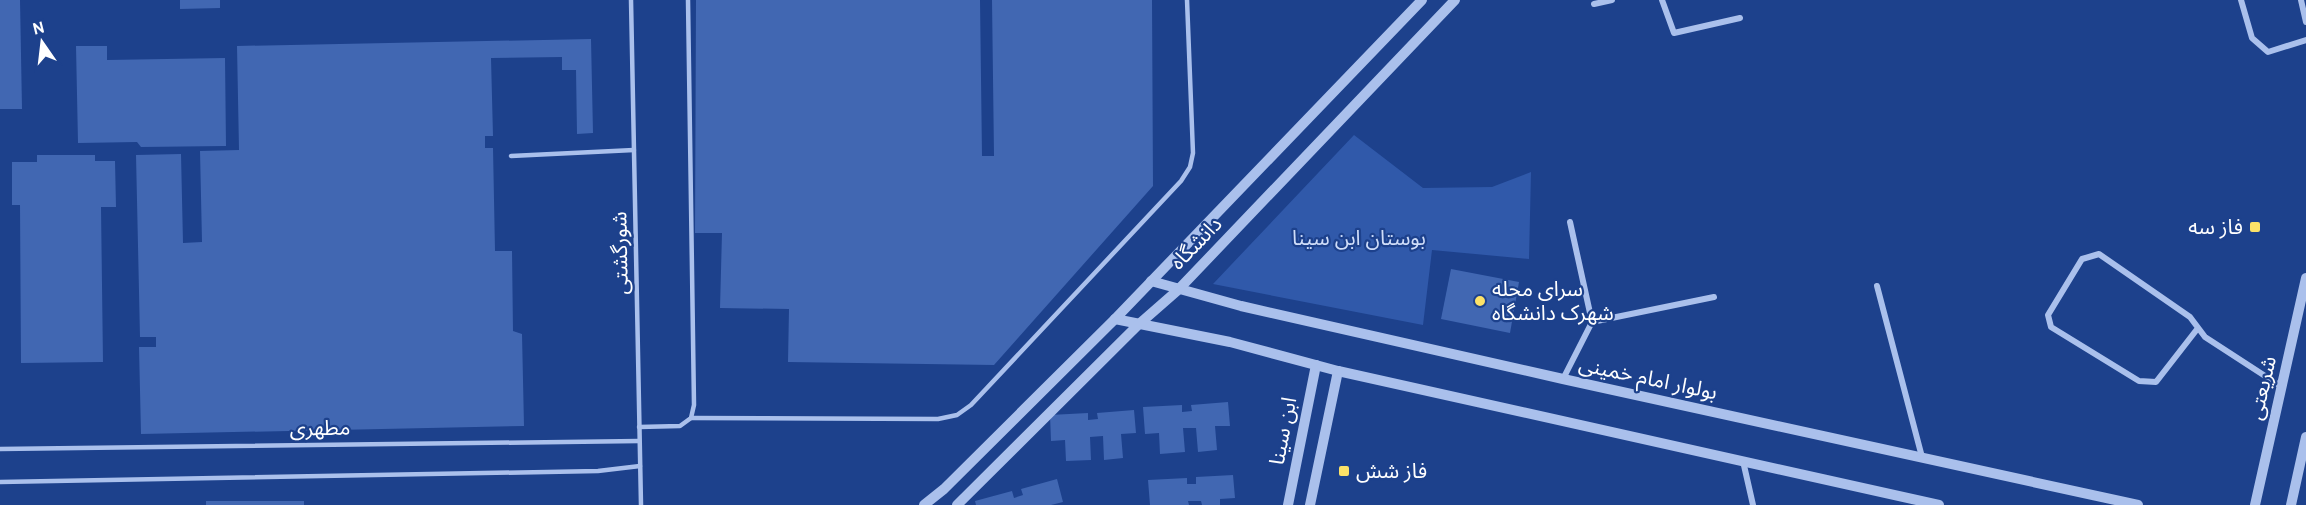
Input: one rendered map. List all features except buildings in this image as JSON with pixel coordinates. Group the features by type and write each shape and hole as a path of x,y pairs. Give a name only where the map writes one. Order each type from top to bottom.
{"street":[{"name":"دانشگاه","path":"924,505 944,489 1115,319 1422,0"},
{"name":"دانشگاه","path":"957,505 1138,325 1178,290 1455,0"},
{"path":"1594,4 1612,0"},
{"path":"1662,0 1674,33 1740,18"},
{"path":"2241,0 2252,38 2268,52 2306,40"},
{"path":"2301,0 2306,22"},
{"path":"1563,379 1592,322 1570,222"},
{"path":"2198,328 2156,382 2139,381 2051,327 2048,315 2082,259 2099,254 2190,317 2205,337 2283,388"},
{"name":"شریعتی","path":"2255,505 2306,278"},
{"name":"بولوار امام خمینی","path":"1151,281 1178,290 1563,379 2138,505"},
{"path":"1877,286 1922,458"},
{"path":"1592,322 1714,297"},
{"path":"1115,319 1230,342 1338,371 1743,461 1911,502 1938,505"},
{"name":"ابن سینا","path":"1288,505 1316,365"},
{"name":"ابن سینا","path":"1310,505 1338,371"},
{"path":"2291,505 2306,437"},
{"path":"1743,461 1753,505"}],"lane":[{"name":"شورگشتی","path":"632,0 641,505"},
{"path":"688,0 694,405 691,418"},
{"path":"639,427 680,426 691,418 938,419 957,415 971,405 1181,181 1190,167 1193,153 1187,0"},
{"path":"511,156 634,150"},
{"name":"مطهری","path":"0,449 639,441"},
{"path":"0,482 598,471 640,466"}],"green space":[{"name":"بوستان ابن سینا","path":"1354,135 1423,188 1492,187 1531,172 1529,259 1432,250 1423,325 1213,284"}],"place":[{"name":"فاز سه","path":"2255,227"},
{"name":"سرای محله شهرک دانشگاه","path":"1480,301"},
{"name":"فاز شش","path":"1344,471"}]}
